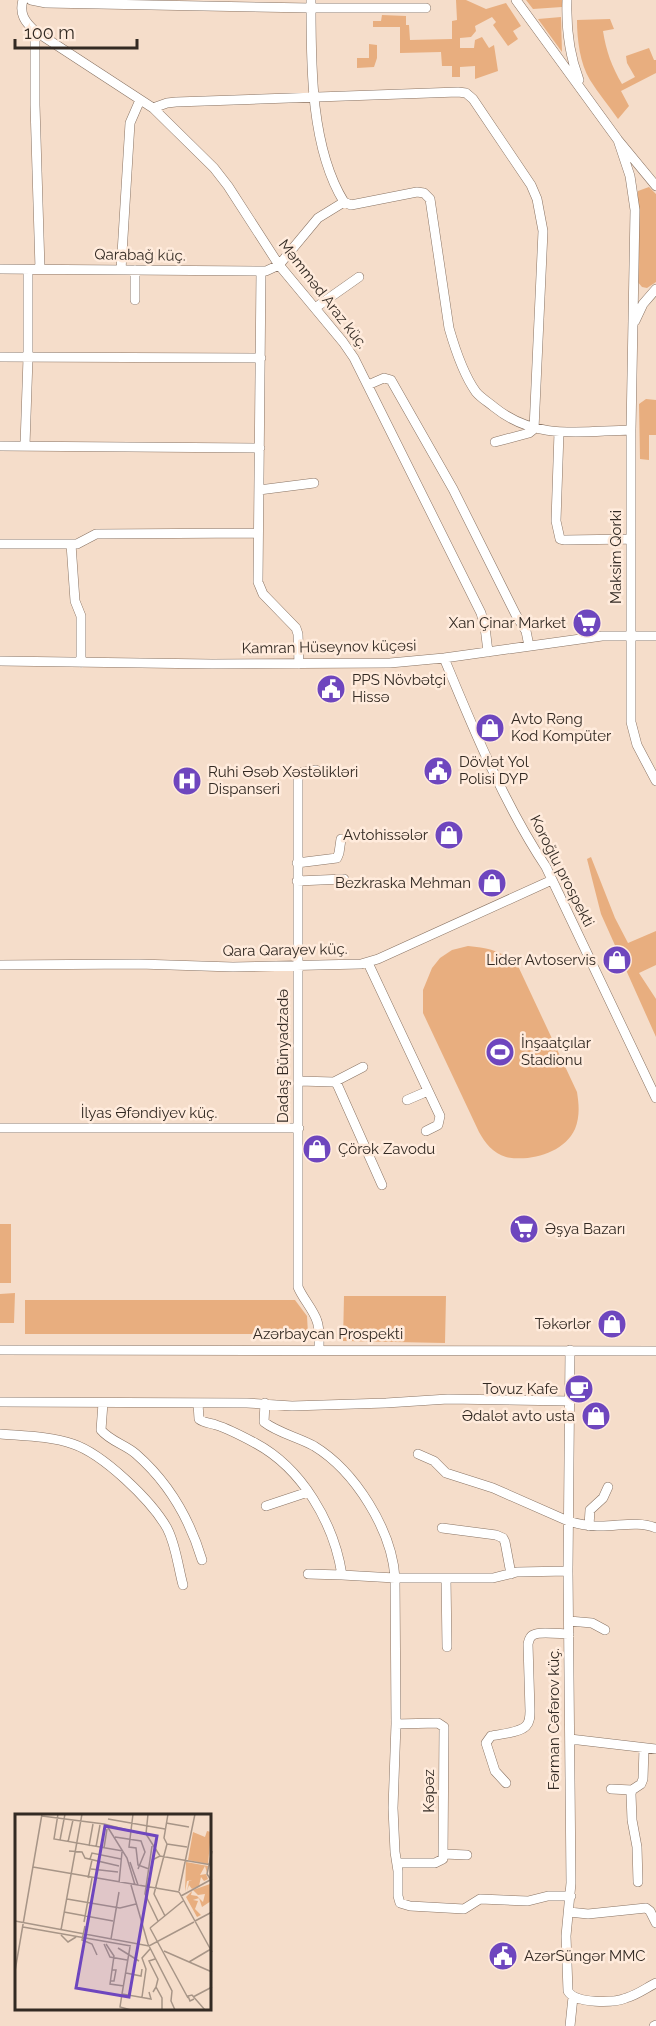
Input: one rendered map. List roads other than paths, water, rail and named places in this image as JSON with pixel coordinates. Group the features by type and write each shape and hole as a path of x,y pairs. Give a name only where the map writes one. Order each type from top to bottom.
{"street":[{"path":"23,0 22,14 35,31 40,269"},
{"path":"31,0 46,3 311,4 426,8"},
{"path":"516,0 618,140 656,186"},
{"path":"567,0 569,47 572,63 583,91"},
{"path":"311,4 314,96 322,149 344,202 351,205 417,192 430,199 449,328 454,346 477,394 505,416 534,429 558,432 631,430"},
{"name":"Məmməd Araz küç.","path":"35,31 153,108 214,168 279,265 343,342 368,385 482,613 486,627 488,652"},
{"path":"153,108 167,103 314,96 466,93 531,185 537,199 543,231 534,429 529,433 495,442"},
{"path":"121,270 130,123 140,100"},
{"name":"Maksim Qorki","path":"618,140 634,193 631,708 633,734 656,781"},
{"path":"634,193 642,185 656,186"},
{"path":"279,265 318,218 344,202"},
{"name":"Qarabağ küç.","path":"0,269 261,271 279,265"},
{"path":"25,445 28,270"},
{"path":"135,270 135,300"},
{"path":"261,271 259,589 296,628 299,664"},
{"path":"315,308 359,277"},
{"path":"633,278 635,288 640,294 647,294 656,289"},
{"path":"632,328 639,309 656,289"},
{"path":"0,357 261,358"},
{"path":"368,385 384,378 391,380 453,489 526,631 530,646"},
{"path":"558,432 556,521 560,539 631,539"},
{"path":"0,446 260,448"},
{"path":"259,490 314,483"},
{"path":"0,543 71,544 81,542 86,537 96,534 258,533"},
{"path":"71,544 75,602 81,616 81,663"},
{"name":"Kamran Hüseynov küçəsi","path":"0,661 390,663 444,658 602,636 656,636"},
{"name":"Koroğlu prospekti","path":"444,658 472,728 528,841 552,880 656,1098"},
{"name":"Dadaş Bünyadzadə","path":"316,770 299,774 298,780 298,1287 302,1297 317,1318 319,1349"},
{"path":"297,862 337,858 341,839"},
{"path":"297,881 344,879"},
{"name":"Qara Qarayev küç.","path":"0,965 368,963 552,880"},
{"path":"368,963 440,1116 438,1125 426,1131"},
{"path":"299,1081 334,1082 363,1067"},
{"path":"334,1082 339,1088 382,1185"},
{"path":"407,1100 428,1091"},
{"name":"İlyas Əfəndiyev küç.","path":"0,1128 299,1128"},
{"name":"Azərbaycan Prospekti","path":"0,1350 656,1351"},
{"name":"Fərman Cəfərov küç.","path":"570,1350 568,1571 571,1896 566,1936 568,1991 573,1997 570,2026"},
{"path":"0,1402 318,1406 448,1399 570,1401"},
{"path":"104,1403 101,1431 133,1451 167,1488 190,1527 202,1560"},
{"path":"198,1403 199,1419 238,1434 273,1454 308,1492 326,1520 342,1575"},
{"path":"265,1404 264,1422 316,1447 329,1456 353,1480 388,1544 394,1565 396,1724 393,1808 395,1852 398,1863 398,1900 405,1905 464,1909 475,1900 480,1899 528,1901 548,1896 571,1896"},
{"path":"0,1434 71,1443 84,1449 119,1474 154,1510 167,1528 172,1539 183,1585"},
{"path":"418,1454 434,1461 446,1473 493,1488 568,1521 589,1526 639,1524 656,1528"},
{"path":"589,1526 590,1510 603,1498 608,1487"},
{"path":"266,1506 308,1492"},
{"path":"442,1527 503,1538 511,1574"},
{"path":"308,1574 395,1578 493,1578 511,1574 568,1571"},
{"path":"446,1578 447,1647"},
{"path":"569,1621 592,1623 605,1630"},
{"path":"506,1783 495,1771 486,1743 491,1736 520,1729 525,1727 529,1721 530,1638 539,1633 569,1634"},
{"name":"Kəpəz","path":"396,1724 438,1723 444,1726 444,1854"},
{"path":"570,1739 656,1749"},
{"path":"611,1789 632,1790 641,1784 644,1748"},
{"path":"632,1790 632,1820 637,1847 638,1882"},
{"path":"398,1863 435,1863 440,1862 444,1854 467,1855"},
{"path":"569,1912 588,1914 642,1908 650,1911 656,1923"},
{"path":"573,1997 583,2000 617,2001 656,1983"}],"place":[{"name":"Xan Çinar Market","path":"587,623"},
{"name":"PPS Növbətçi Hissə","path":"331,689"},
{"name":"Avto Rəng Kod Kompüter","path":"490,728"},
{"name":"Dövlət Yol Polisi DYP","path":"438,771"},
{"name":"Ruhi Əsəb Xəstəlikləri Dispanseri","path":"187,781"},
{"name":"Avtohissələr","path":"449,835"},
{"name":"Bezkraska Mehman","path":"492,883"},
{"name":"Lider Avtoservis","path":"617,960"},
{"name":"İnşaatçılar Stadionu","path":"500,1052"},
{"name":"Çörək Zavodu","path":"317,1149"},
{"name":"Əşya Bazarı","path":"524,1229"},
{"name":"Təkərlər","path":"612,1324"},
{"name":"Tovuz Kafe","path":"579,1389"},
{"name":"Ədalət avto usta","path":"596,1416"},
{"name":"AzərSüngər MMC","path":"503,1956"}]}
